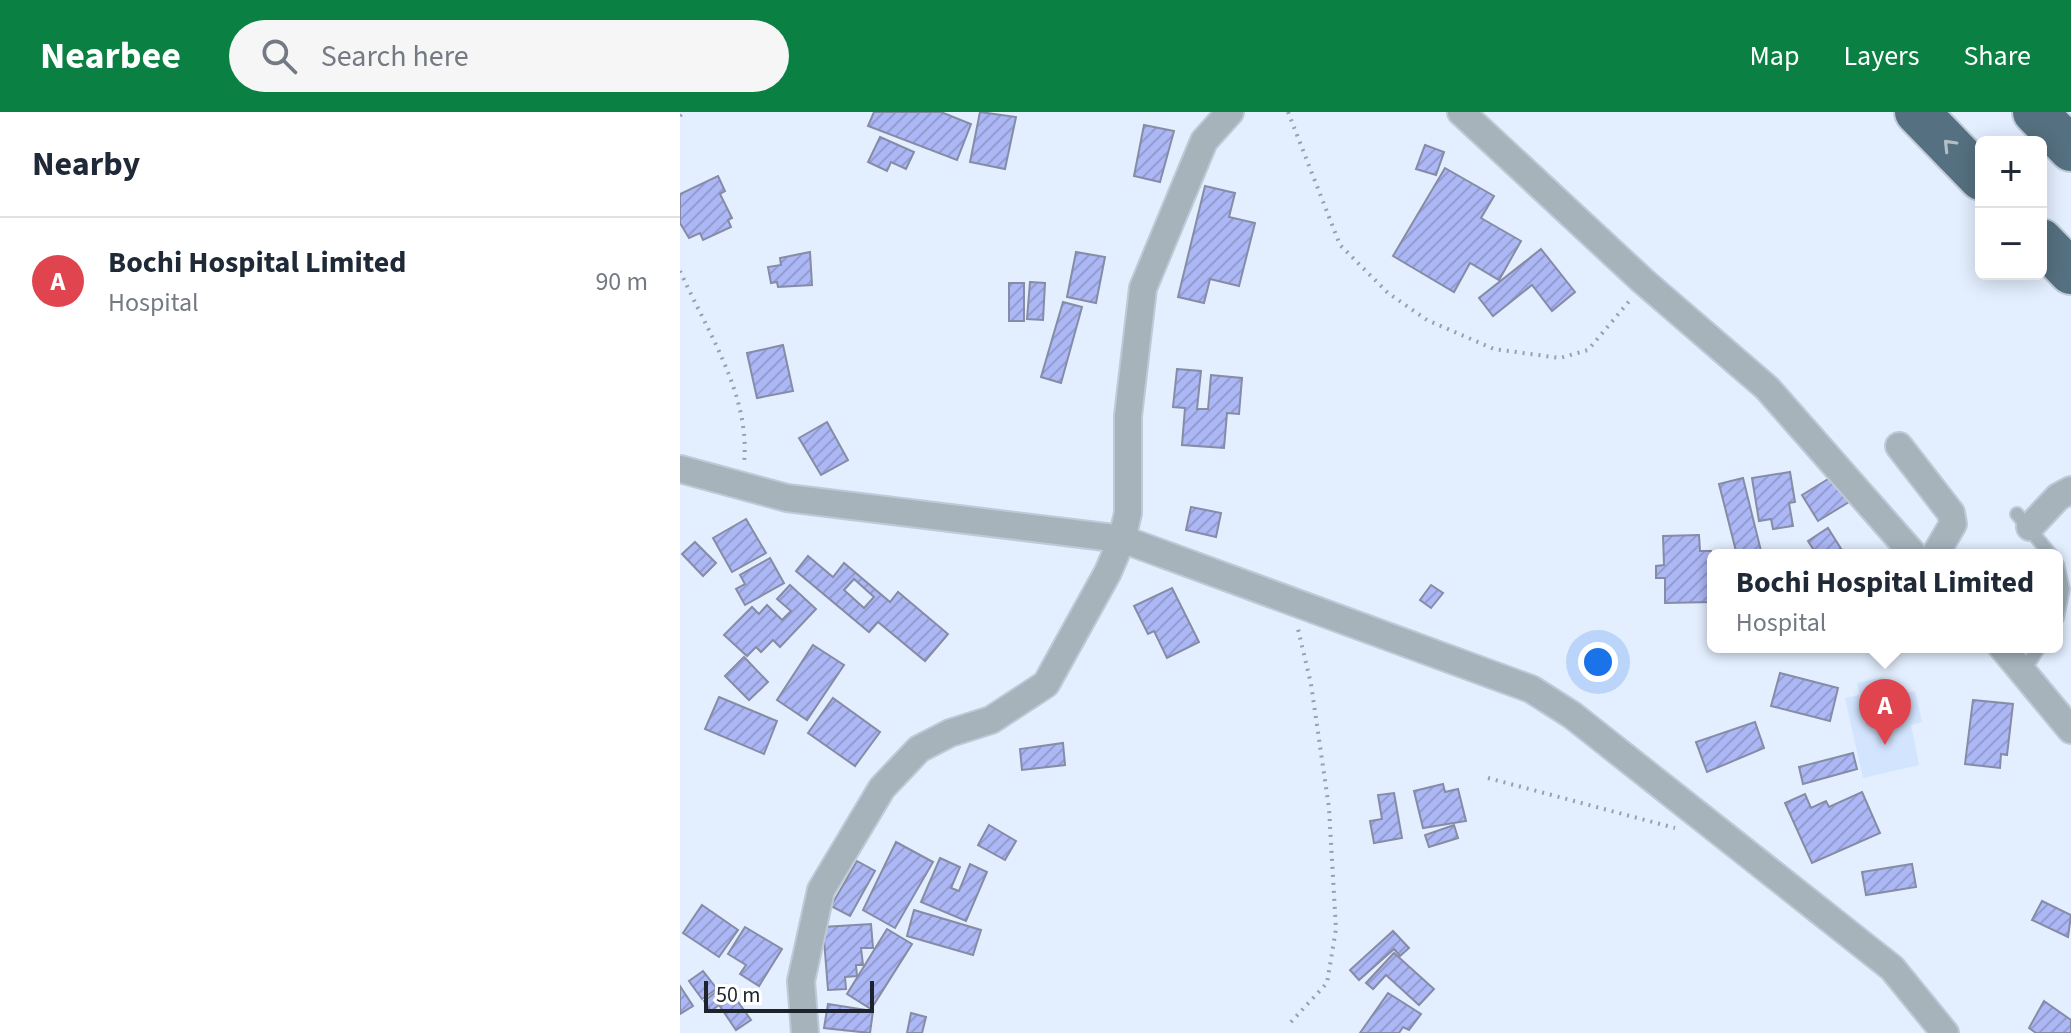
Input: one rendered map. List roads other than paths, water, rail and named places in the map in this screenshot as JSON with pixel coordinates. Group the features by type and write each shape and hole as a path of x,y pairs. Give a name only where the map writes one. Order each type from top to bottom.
{"highway":[{"path":"1917,112 1975,172"},
{"path":"2035,112 2071,149"},
{"path":"2047,247 2071,272"}],"street":[{"path":"805,1033 801,981 821,890 882,788 919,749 950,733 991,720 1046,684 1122,539 1128,513 1128,416 1143,288 1204,141 1230,112"},
{"path":"1461,112 1643,281 1767,388 1909,549"},
{"path":"1899,446 1951,513 1953,524 1938,549"},
{"path":"680,469 787,498 1122,539 1531,689 1572,715 1892,968 1945,1033"},
{"path":"2023,520 2071,490"},
{"path":"2008,653 2071,730"}],"lane":[{"path":"2023,520 2046,549"},
{"path":"2024,670 2035,653"}],"place":[{"name":"Bochi Hospital Limited","path":"1885,745"}]}
